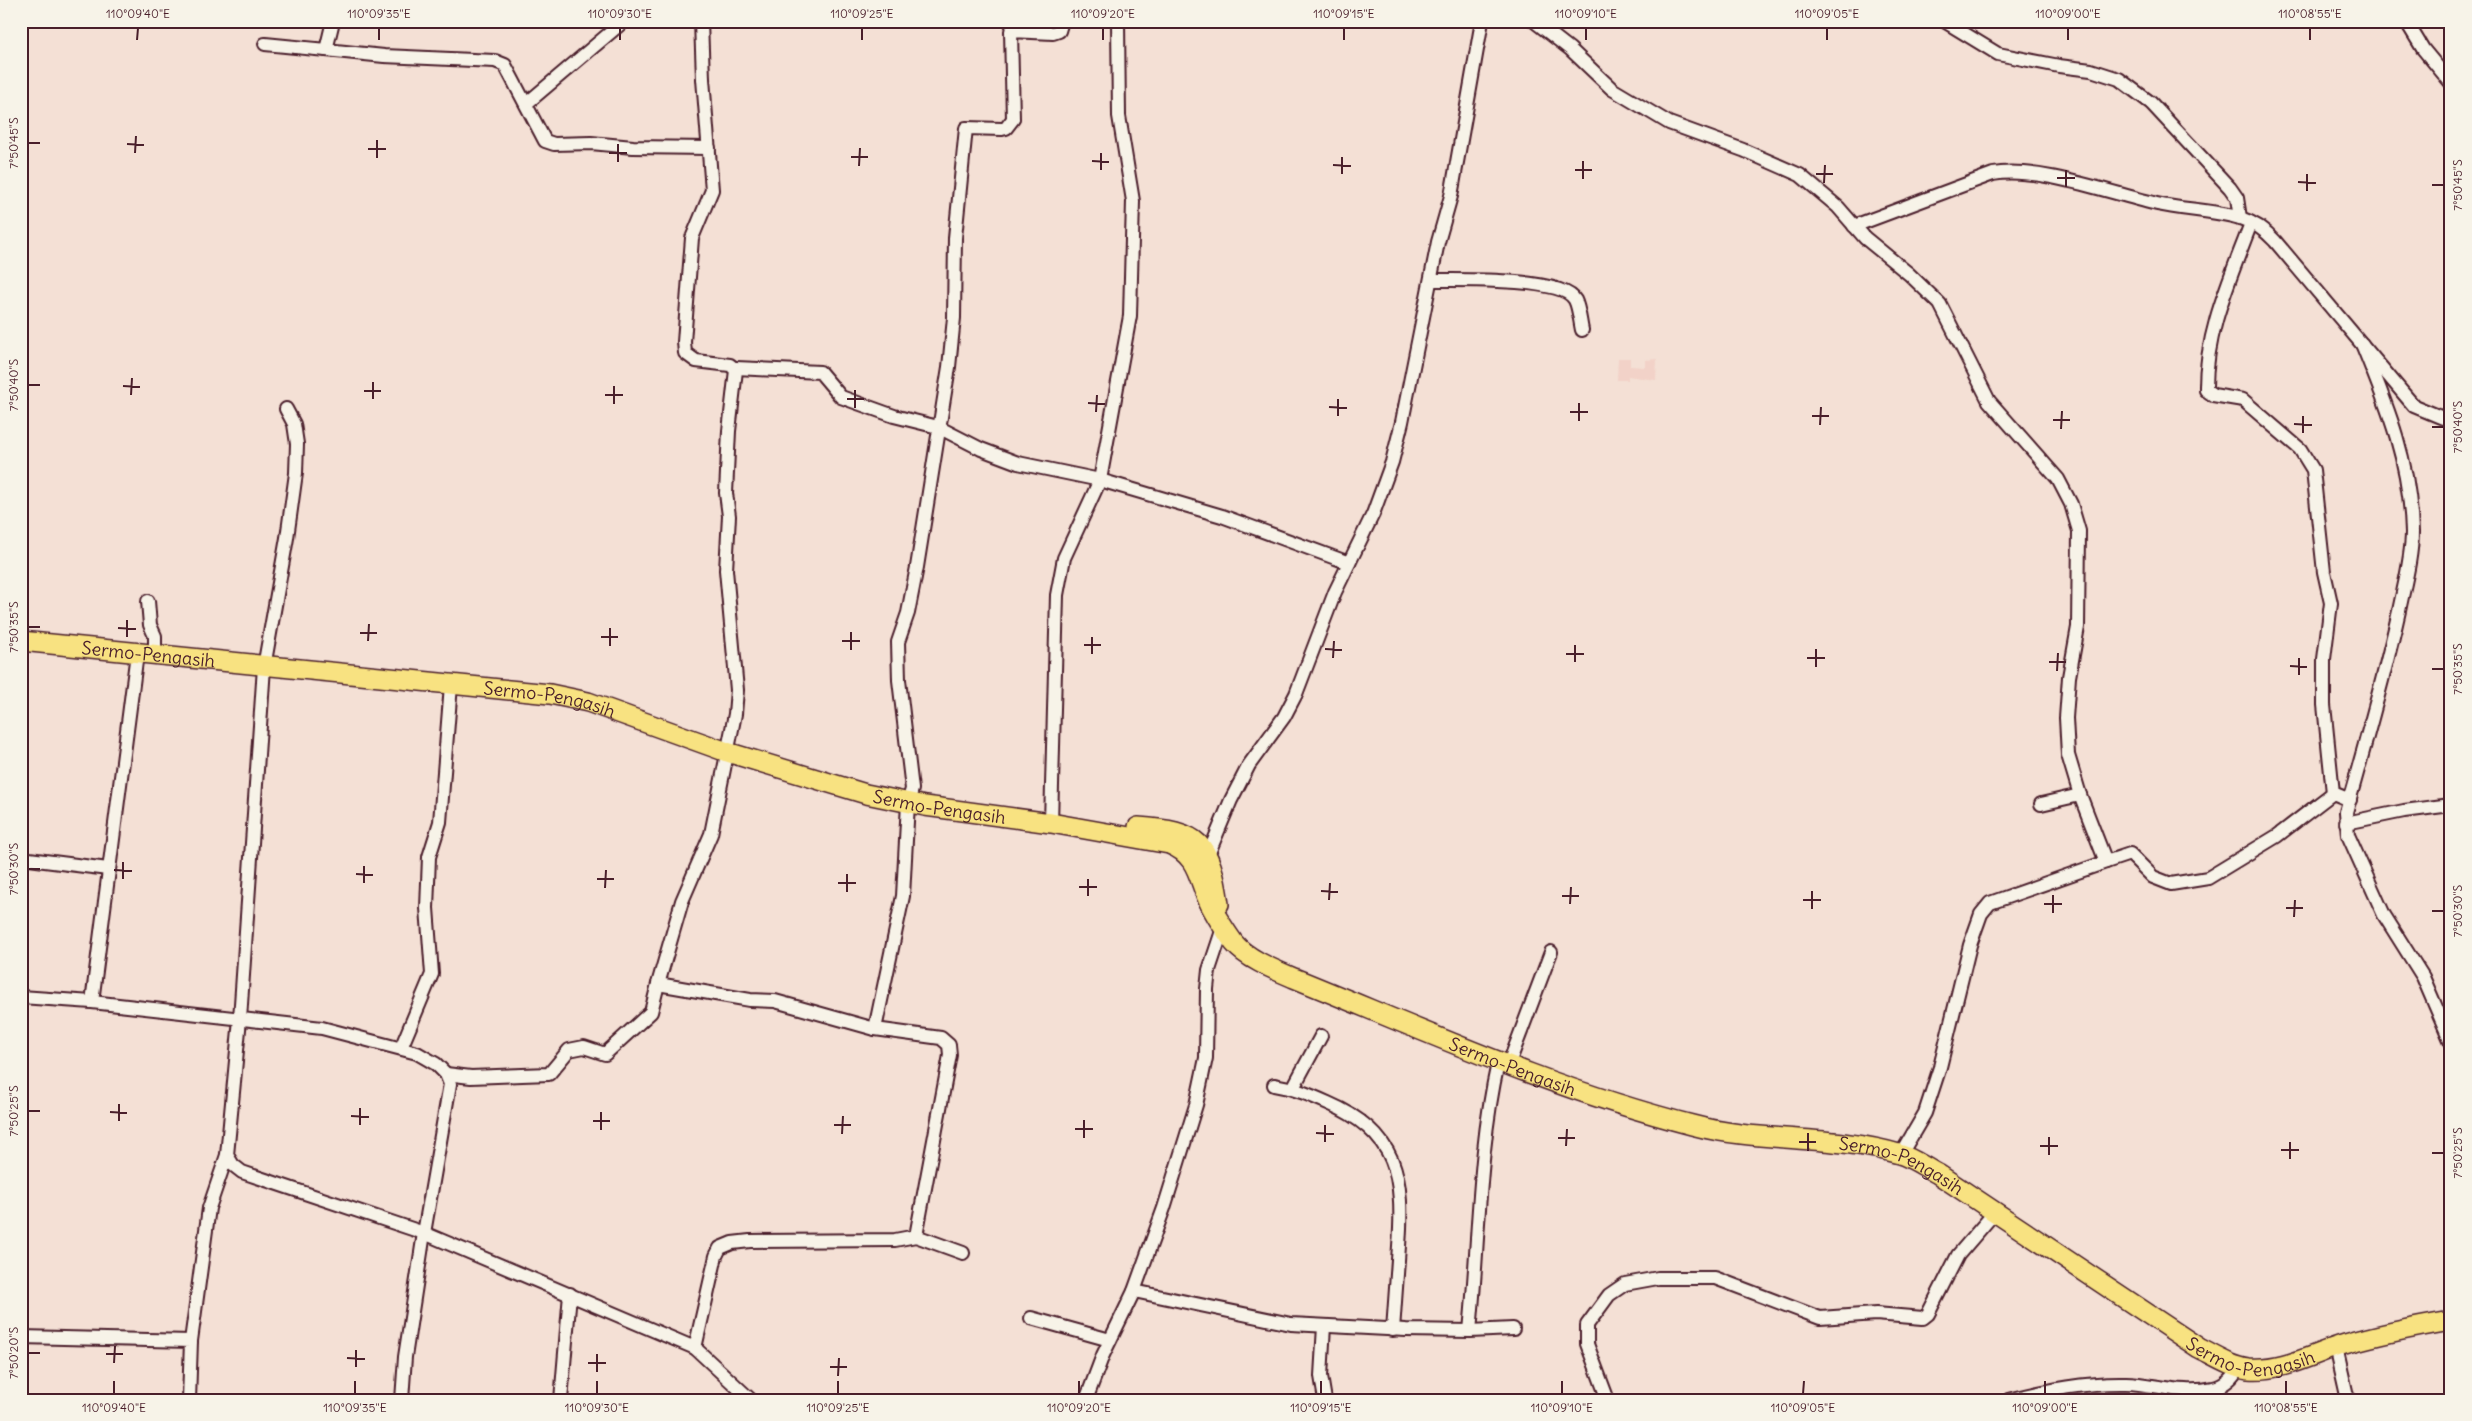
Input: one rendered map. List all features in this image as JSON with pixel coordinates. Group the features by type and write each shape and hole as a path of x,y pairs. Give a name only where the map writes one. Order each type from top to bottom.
{"main road":[{"name":"Sermo-Pengasih","path":"21,641 264,667 550,694 588,702 727,752 823,783 908,803 1162,842 1181,848 1189,856 1196,866 1213,910 1235,944 1244,953 1291,977 1503,1064 1635,1110 1695,1126 1732,1133 1798,1137 1863,1146 1901,1154 1938,1174 2199,1348 2238,1367 2251,1369 2292,1364 2336,1347 2399,1330 2451,1321"},
{"name":"Sermo-Pengasih","path":"1058,825 1165,829 1191,837 1201,844 1208,855 1223,924"}],"street":[{"path":"326,50 333,21"},
{"path":"526,104 624,21"},
{"path":"701,21 712,190 697,224 690,249 685,353 696,361 736,368 820,372 841,396 894,416 938,427 981,449 1018,462 1100,480 1222,516 1349,563"},
{"path":"875,1029 903,896 908,803 912,789 897,661 898,642 908,613 917,567 949,367 954,318 956,238 966,128 1002,129 1006,128 1013,119 1011,31 1052,33 1059,31 1062,21"},
{"path":"1058,825 1057,596 1064,558 1100,480 1117,397 1130,307 1133,200 1119,116 1118,21"},
{"path":"1208,855 1250,765 1284,717 1296,694 1335,592 1373,514 1392,462 1438,242 1451,196 1482,21"},
{"path":"1534,21 1570,49 1612,89 1669,123 1743,150 1800,175 1838,208 1865,238 1909,274 1940,304 1989,400 2058,479 2071,504 2079,531 2078,627 2069,677 2066,718 2068,755 2080,795 2106,862"},
{"path":"1944,21 1998,54 2091,70 2119,79 2151,103 2230,188 2237,198 2246,220 2212,333 2206,370 2206,390 2213,395 2242,400 2300,449 2313,470 2323,564 2331,603 2324,659 2324,705 2333,793"},
{"path":"2406,21 2424,49 2451,83"},
{"path":"265,44 384,56 495,61 506,65 546,141 554,144 592,143 633,147 709,148"},
{"path":"1854,226 1993,174 2008,171 2041,176 2159,204 2246,220 2271,237 2414,406 2443,418"},
{"path":"1431,280 1510,281 1563,290 1575,299 1582,330"},
{"path":"2362,344 2396,429 2406,477 2412,535 2406,576 2390,652 2350,800 2346,823 2348,835 2384,915 2423,978 2451,1042"},
{"path":"446,1074 471,1077 549,1074 569,1050 584,1048 606,1054 651,1012 682,901 711,834 735,714 737,690 726,570 728,516 726,493 736,368"},
{"path":"189,1400 190,1341 209,1208 227,1155 240,1019 264,667 287,538 296,473 297,444 294,424 286,409"},
{"path":"92,1002 108,868 146,654 155,636 150,626 148,600"},
{"path":"401,1048 432,974 427,908 429,857 440,822 451,685"},
{"path":"2333,793 2350,800"},
{"path":"1901,1154 1925,1112 1940,1068 1970,945 1981,914 1990,904 2130,854 2153,877 2171,884 2208,878 2277,836 2333,793"},
{"path":"2041,804 2080,795"},
{"path":"2346,823 2404,811 2451,805"},
{"path":"21,858 108,868"},
{"path":"1086,1400 1110,1340 1134,1291 1164,1208 1203,1079 1206,1058 1207,990 1215,948 1223,924"},
{"path":"1470,1331 1480,1183 1487,1121 1503,1064 1551,952"},
{"path":"658,984 750,1000 775,1001 875,1029 941,1038 949,1046 948,1077 916,1236"},
{"path":"21,997 92,1002 322,1028 417,1053 436,1064 446,1074 450,1084 424,1232 405,1357 402,1400"},
{"path":"1293,1088 1321,1036"},
{"path":"1274,1085 1293,1088 1359,1118 1372,1130 1396,1167 1402,1205 1393,1330"},
{"path":"227,1155 236,1168"},
{"path":"222,1168 236,1168 255,1177 424,1232 695,1348 751,1400"},
{"path":"1608,1400 1588,1344 1587,1325 1609,1295 1625,1284 1658,1278 1715,1278 1820,1318 1876,1314 1924,1318 1928,1314 1958,1255 1996,1212"},
{"path":"695,1348 716,1256 720,1248 732,1243 750,1241 895,1240 916,1236 963,1253"},
{"path":"1134,1291 1291,1324 1393,1330 1470,1331 1513,1329"},
{"path":"561,1400 570,1294"},
{"path":"1031,1318 1110,1340"},
{"path":"1324,1326 1321,1376 1325,1400"},
{"path":"21,1337 190,1341"},
{"path":"2336,1347 2348,1400"},
{"path":"2009,1400 2050,1390 2103,1383 2128,1383 2196,1390 2215,1388 2236,1374 2238,1367"}],"shaded area":[{"path":"1618,358 1630,358 1630,366 1645,367 1645,360 1657,359 1656,380 1628,376 1628,380 1617,380"}]}
